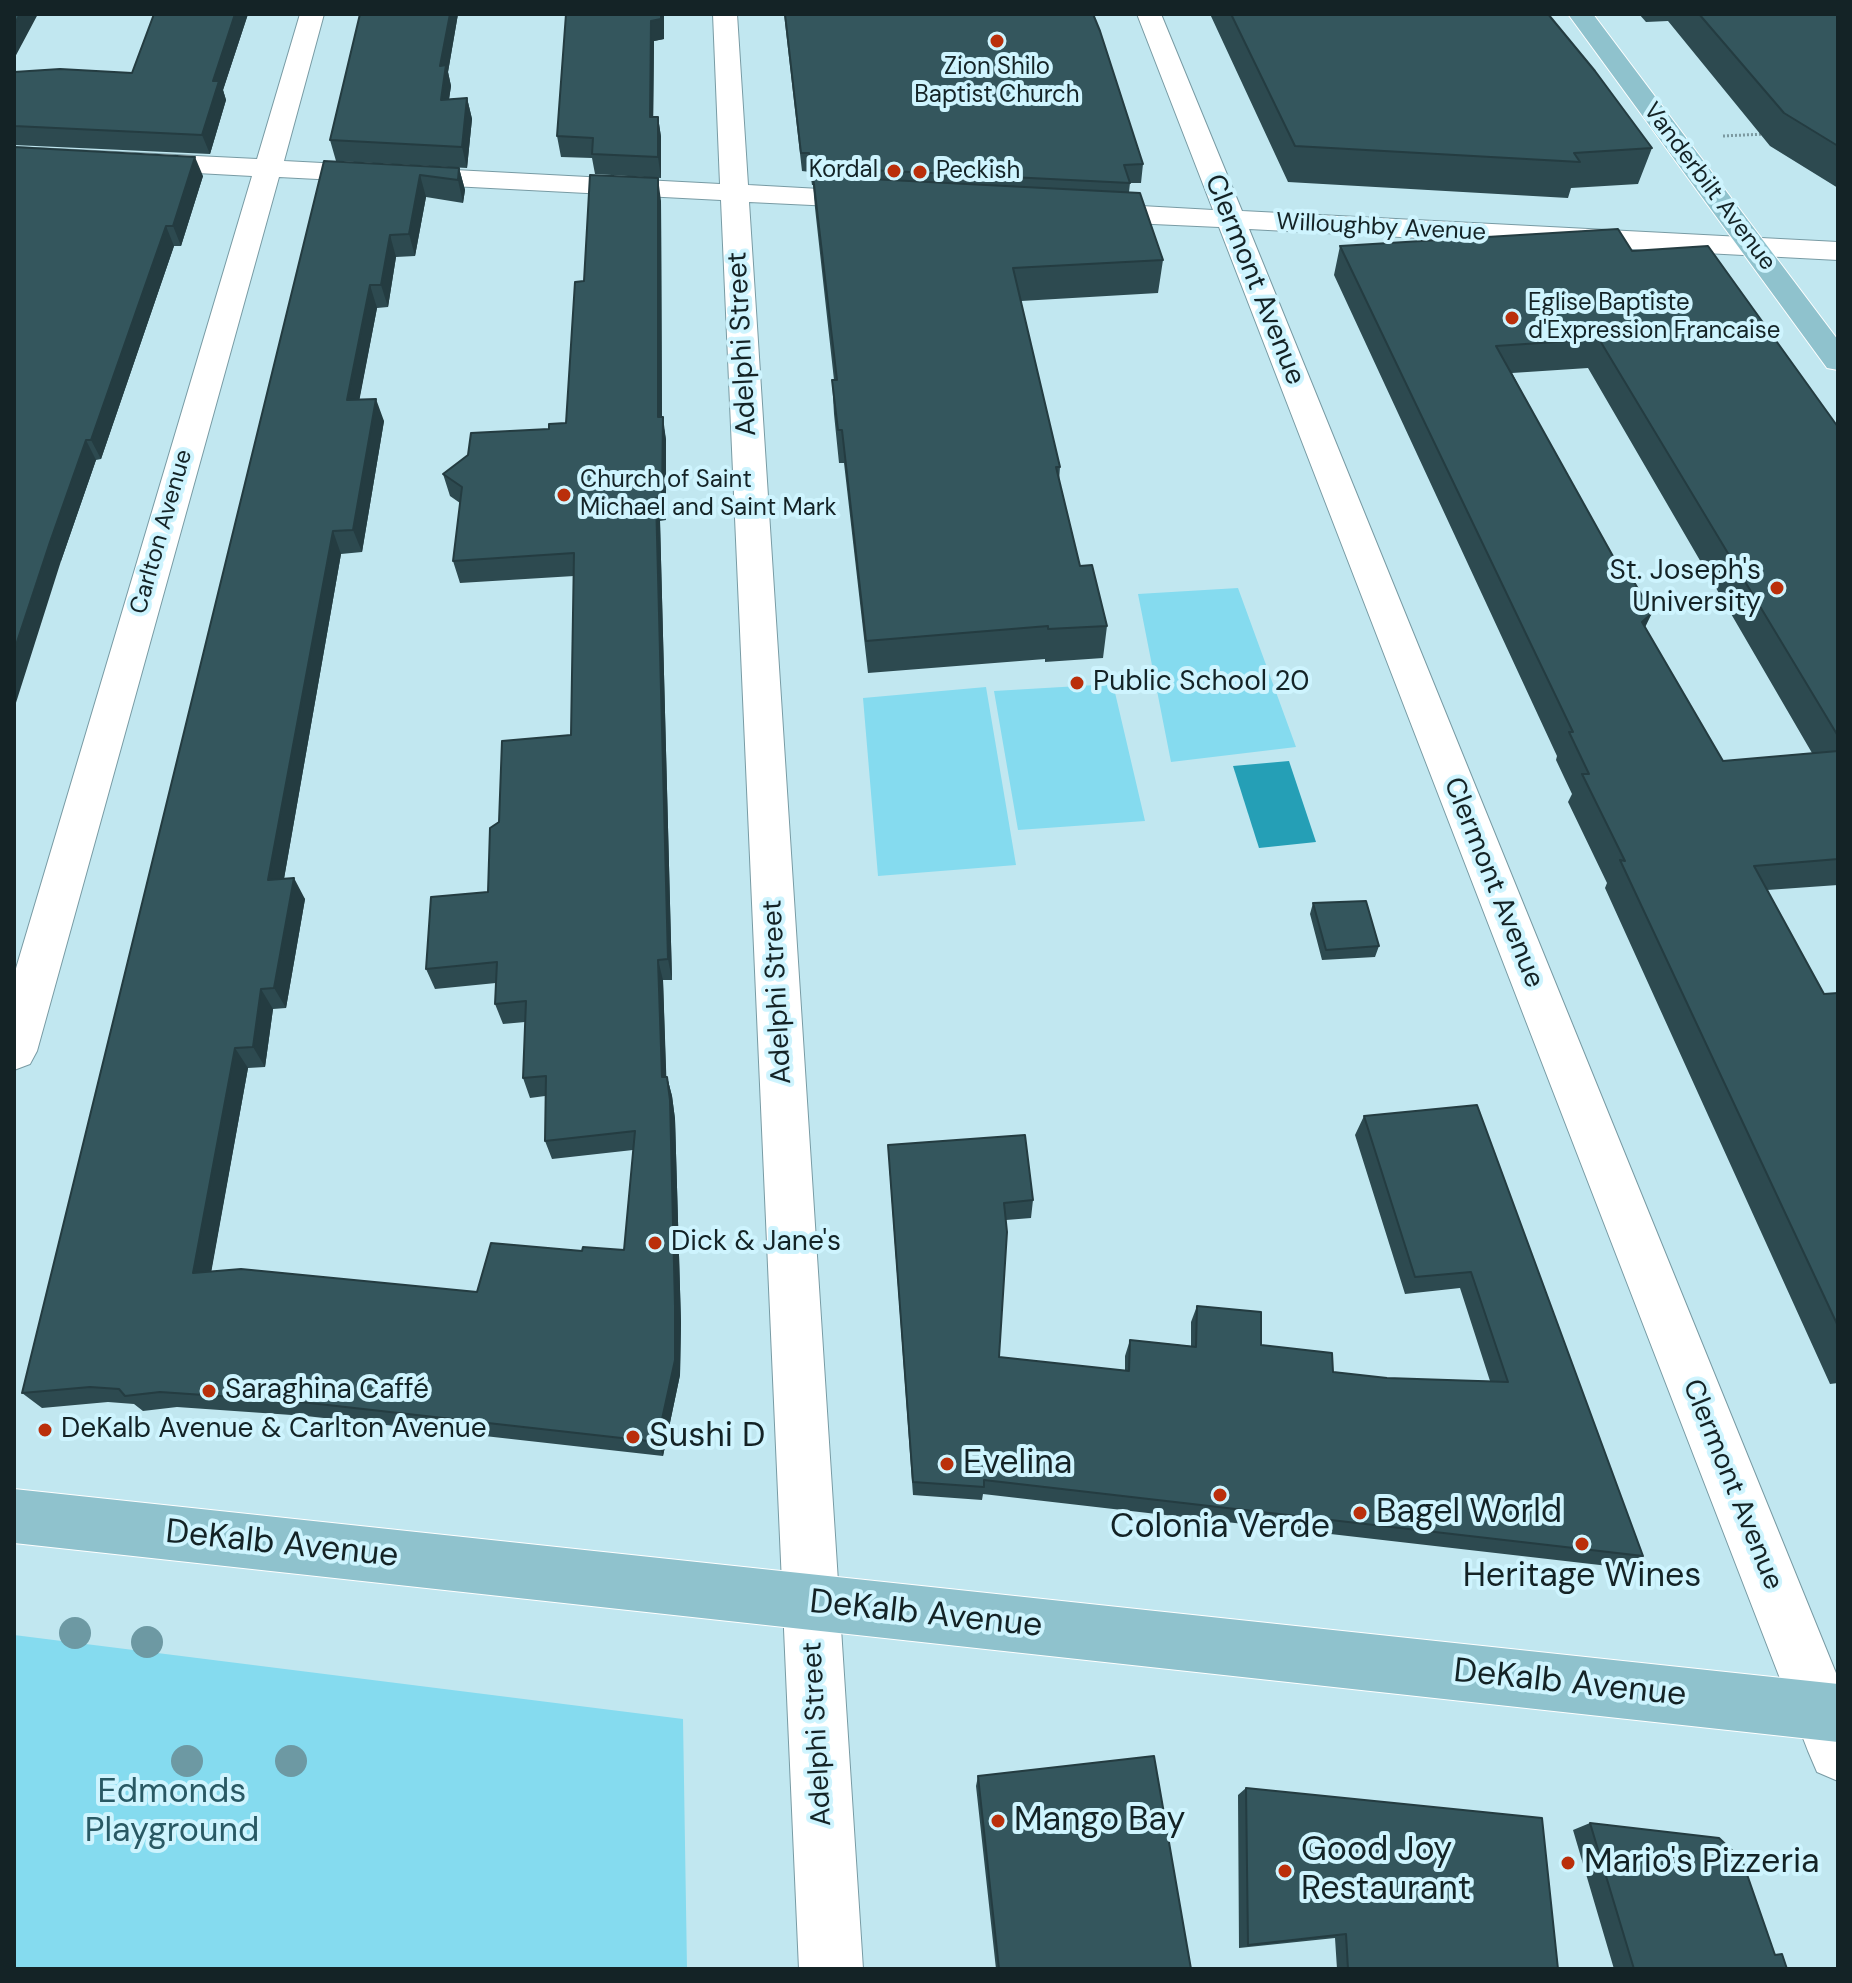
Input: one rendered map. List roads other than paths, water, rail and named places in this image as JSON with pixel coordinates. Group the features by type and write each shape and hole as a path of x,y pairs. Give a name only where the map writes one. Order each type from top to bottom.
{"main road":[{"name":"Vanderbilt Avenue","path":"1580,14 1838,361"},
{"name":"DeKalb Avenue","path":"14,1516 810,1603 1833,1725"}],"street":[{"name":"Carlton Avenue","path":"14,1051 312,14"},
{"name":"Adelphi Street","path":"725,14 831,1969"},
{"name":"Clermont Avenue","path":"1149,14 1833,1725"},
{"path":"14,155 901,202"},
{"name":"Willoughby Avenue","path":"1055,210 1838,251"}],"place":[{"name":"Zion Shilo Baptist Church","path":"997,41"},
{"name":"Kordal","path":"894,171"},
{"name":"Peckish","path":"920,172"},
{"name":"Eglise Baptiste d'Expression Francaise","path":"1512,318"},
{"name":"Church of Saint Michael and Saint Mark","path":"564,495"},
{"name":"St. Joseph's University","path":"1777,588"},
{"name":"Public School 20","path":"1077,683"},
{"name":"Dick & Jane's","path":"655,1243"},
{"name":"Saraghina Caffé","path":"209,1391"},
{"name":"DeKalb Avenue & Carlton Avenue","path":"45,1430"},
{"name":"Sushi D","path":"633,1437"},
{"name":"Evelina","path":"947,1464"},
{"name":"Colonia Verde","path":"1220,1495"},
{"name":"Bagel World","path":"1360,1513"},
{"name":"Heritage Wines","path":"1582,1544"},
{"name":"Mango Bay","path":"998,1821"},
{"name":"Mario's Pizzeria","path":"1568,1863"},
{"name":"Good Joy Restaurant","path":"1285,1871"}],"park label":[{"name":"Edmonds Playground","path":"172,1812"}]}
